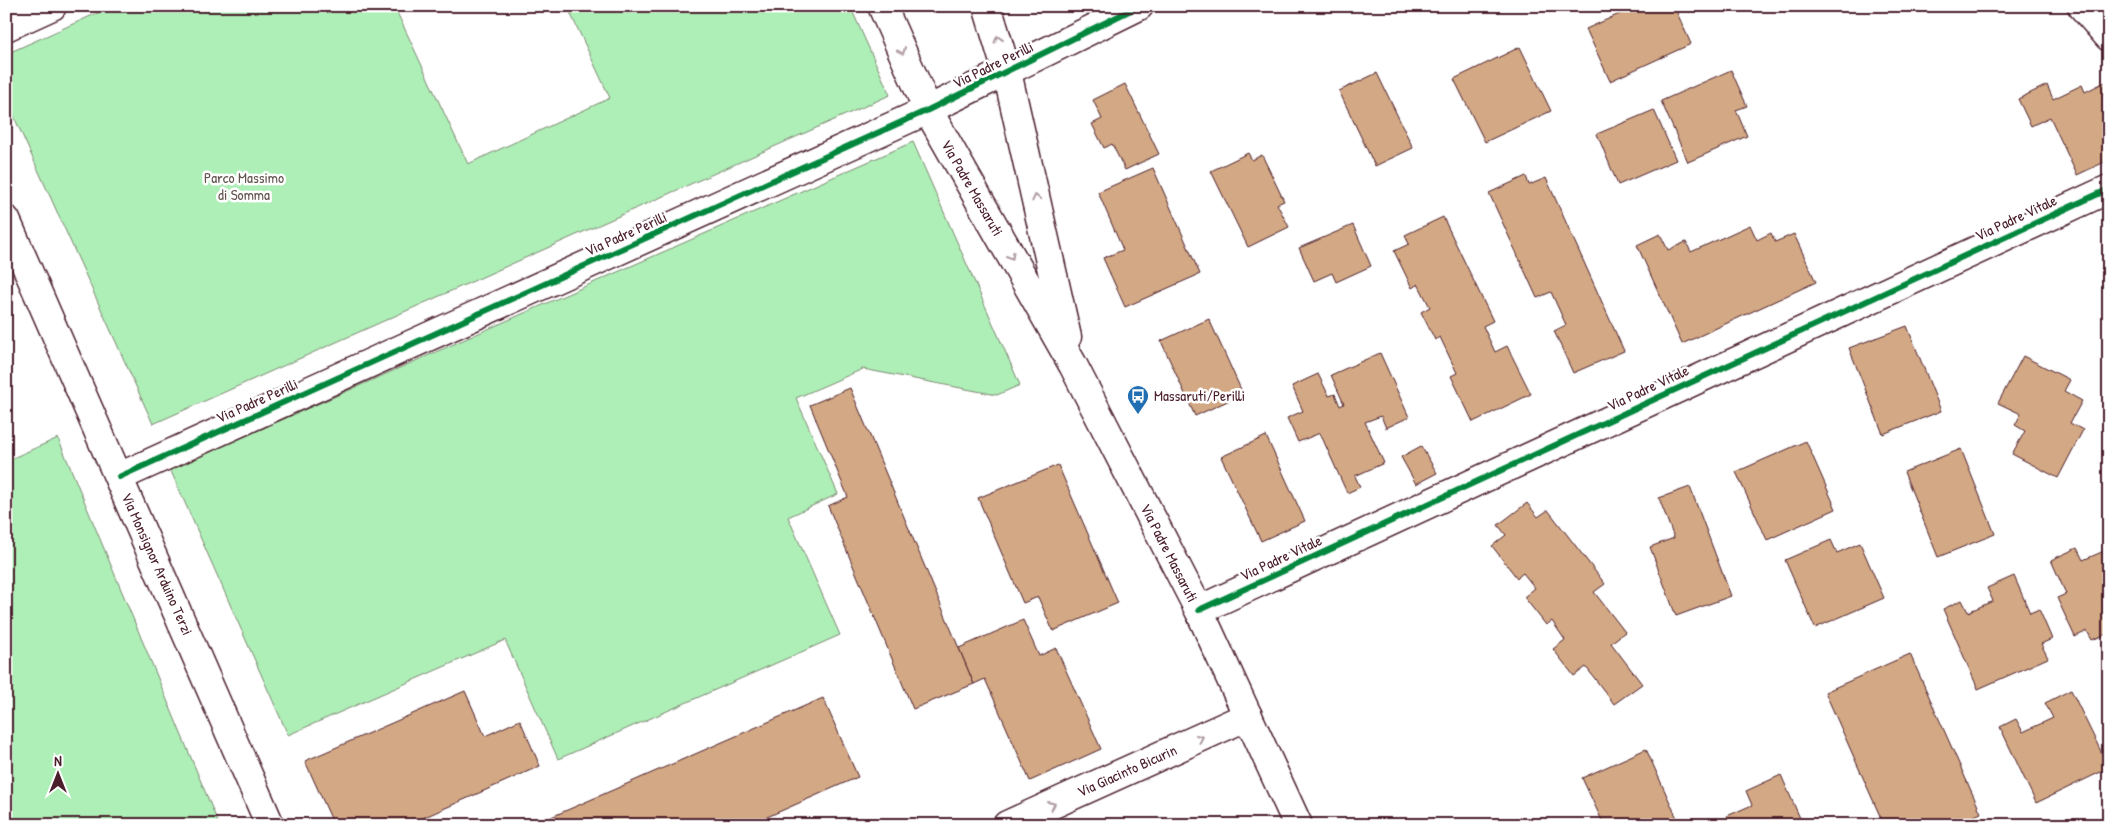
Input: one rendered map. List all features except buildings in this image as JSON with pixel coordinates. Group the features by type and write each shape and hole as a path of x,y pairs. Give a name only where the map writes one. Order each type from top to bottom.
{"street":[{"path":"6,27 52,6"},
{"name":"Via Padre Massaruti","path":"882,6 928,110 1073,365 1199,610 1298,825"},
{"name":"Via Padre Massaruti","path":"987,6 1007,72 1073,365"},
{"name":"Via Padre Perilli","path":"119,477 928,110 1139,6"},
{"path":"2082,6 2109,37"},
{"name":"Via Padre Vitale","path":"1199,610 2109,189"},
{"name":"Via Monsignor Arduino Terzi","path":"6,220 270,825"},
{"name":"Via Giacinto Bicurin","path":"1007,825 1248,716"}],"green space":[{"name":"Parco Massimo di Somma","path":"113,6 394,6 468,164 610,98 567,6 850,6 890,95 153,424 6,99 6,54"},
{"path":"913,142 1020,385 997,395 863,369 796,398 838,494 788,517 840,635 558,759 505,640 288,735 170,469"},
{"path":"58,438 219,825 6,825 6,461"}],"cycle path":[{"path":"119,477 928,110 1139,6"},
{"path":"1199,610 2109,189"}],"place":[{"name":"Massaruti/Perilli","path":"1138,415"}]}
